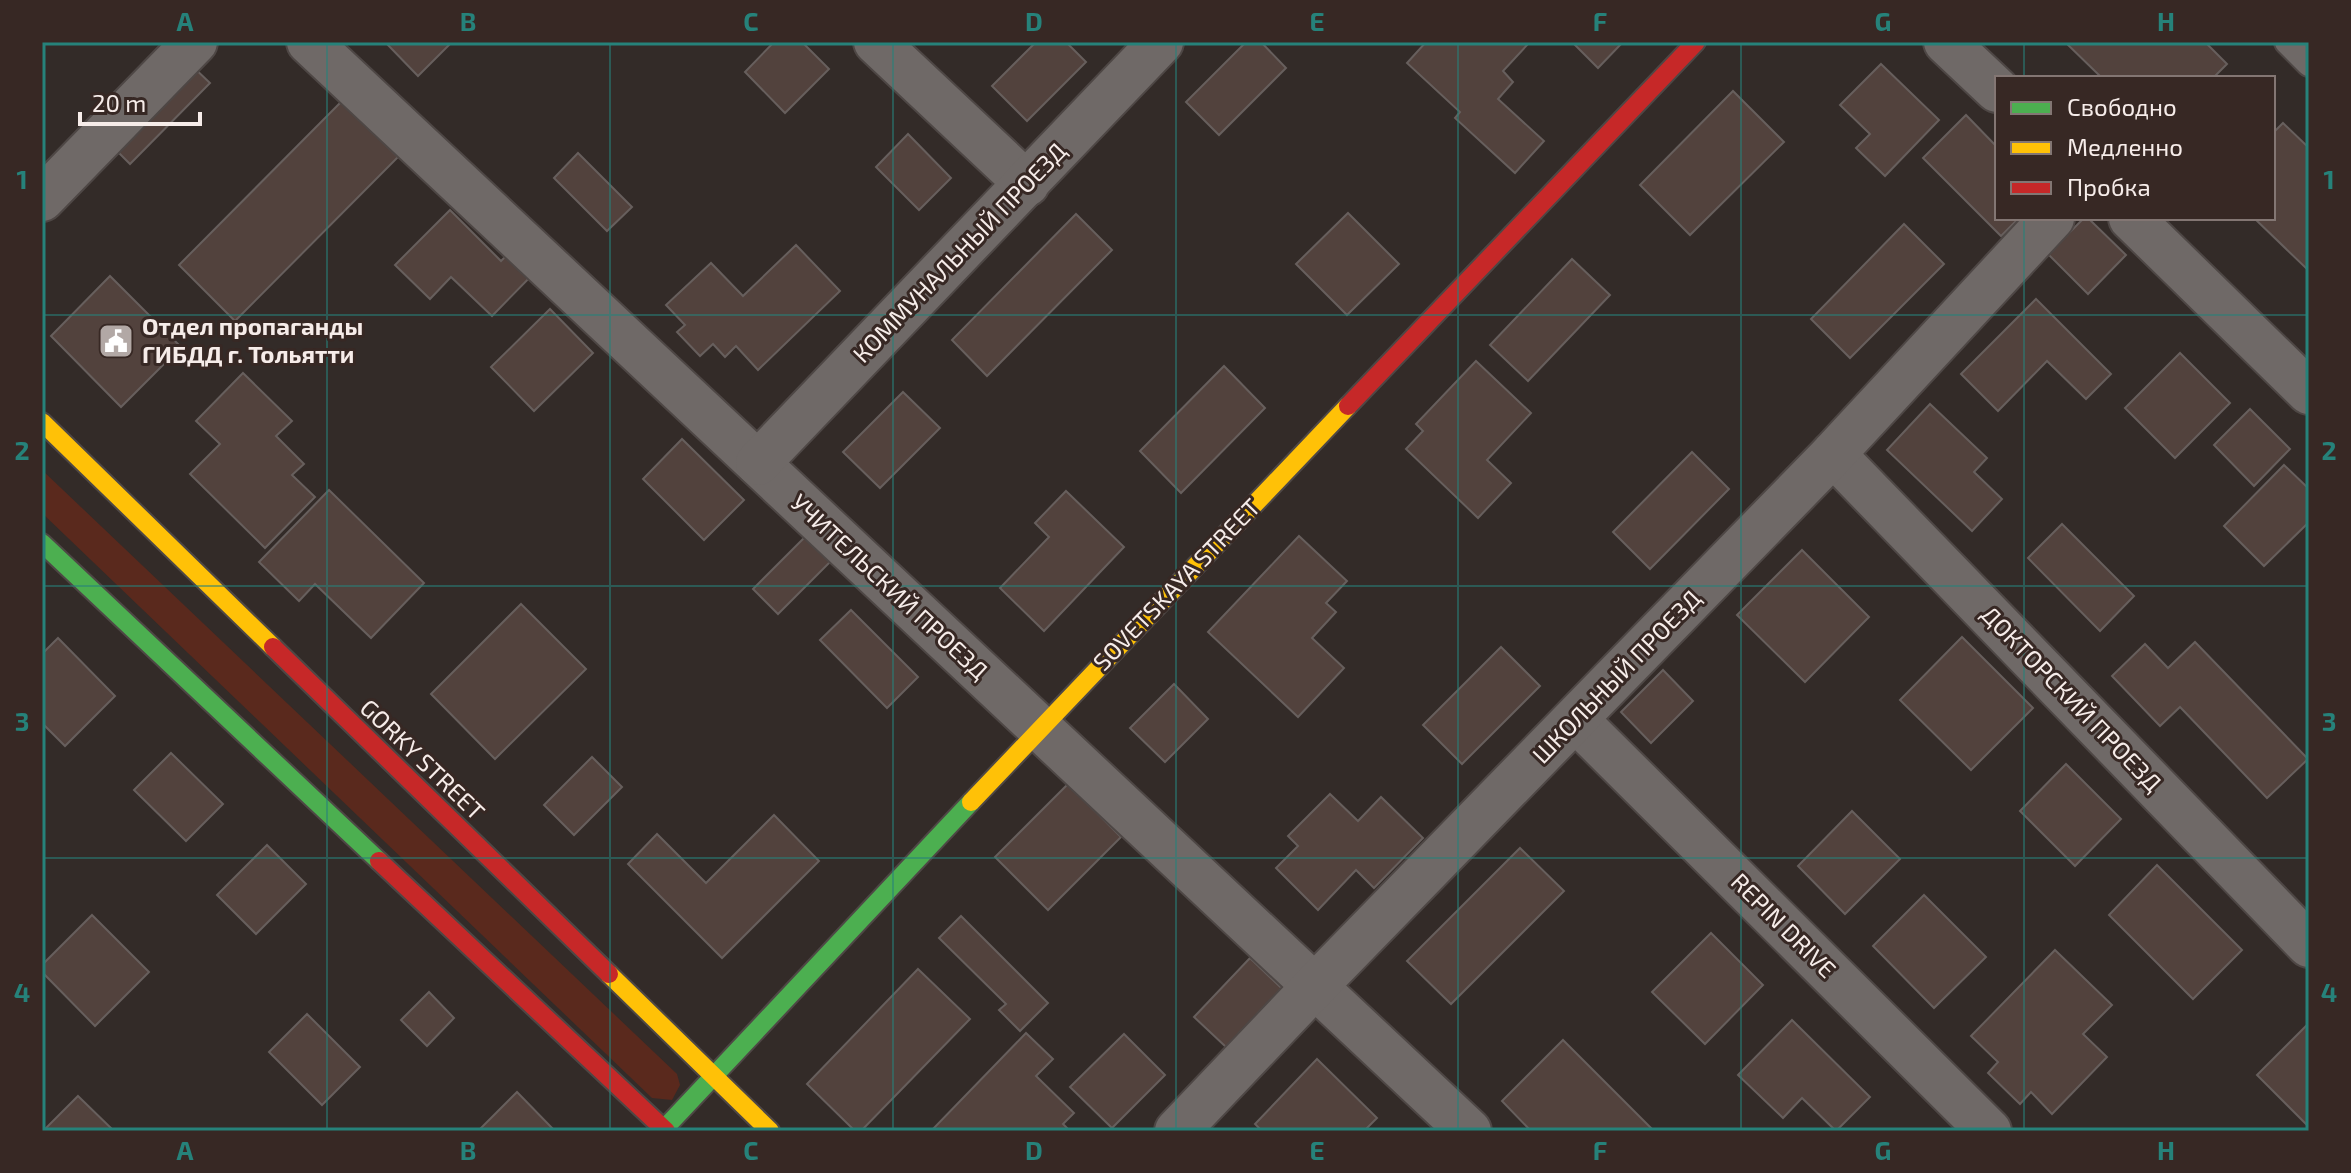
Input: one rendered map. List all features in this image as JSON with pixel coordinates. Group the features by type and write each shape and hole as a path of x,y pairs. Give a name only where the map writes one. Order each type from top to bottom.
{"main road":[{"name":"SOVETSKAYA STREET","path":"665,1130 1040,728 1696,42"},
{"name":"GORKY STREET","path":"42,422 770,1131"},
{"path":"42,543 665,1130"}],"street":[{"path":"42,199 195,42"},
{"name":"УЧИТЕЛЬСКИЙ ПРОЕЗД","path":"309,42 1469,1131"},
{"path":"876,42 1027,184"},
{"name":"КОММУНАЛЬНЫЙ ПРОЕЗД","path":"758,463 1161,42"},
{"path":"1946,42 1995,88"},
{"name":"ШКОЛЬНЫЙ ПРОЕЗД","path":"1177,1131 1833,454 2050,220"},
{"path":"2133,220 2309,392"},
{"name":"ДОКТОРСКИЙ ПРОЕЗД","path":"1833,454 2309,945"},
{"name":"REPIN DRIVE","path":"1576,720 1989,1131"}],"lane":[{"path":"2287,42 2309,64"}],"shaded area":[{"path":"42,470 677,1074 680,1085 672,1100 652,1098 42,513"}],"building":[{"path":"385,42 452,42 418,76"},
{"path":"774,42 802,42 829,69 785,113 745,72"},
{"path":"1036,42 1066,42 1086,62 1027,121 992,86"},
{"path":"1246,42 1261,42 1286,68 1219,135 1186,102"},
{"path":"1426,42 1528,44 1503,71 1513,82 1498,99 1544,141 1515,173 1455,118 1460,112 1407,63"},
{"path":"1572,42 1623,42 1598,68"},
{"path":"2065,42 2205,42 2227,64 2215,76 2100,76"},
{"path":"189,63 210,83 130,164 109,143"},
{"path":"1881,64 1939,120 1885,176 1856,148 1870,134 1840,105"},
{"path":"1733,91 1784,142 1690,235 1640,185"},
{"path":"342,101 398,157 235,321 179,265"},
{"path":"1966,115 1995,145 1995,220 2017,220 2001,236 1923,158"},
{"path":"2283,123 2309,148 2309,271 2256,220 2275,220 2275,131"},
{"path":"908,134 951,178 919,210 876,167"},
{"path":"578,153 632,207 607,231 554,178"},
{"path":"450,210 501,261 518,244 541,266 492,316 451,277 430,299 395,265"},
{"path":"1348,213 1399,264 1347,315 1296,264"},
{"path":"1076,214 1112,250 987,376 952,340"},
{"path":"2082,220 2090,220 2126,255 2088,294 2048,254"},
{"path":"1904,224 1944,264 1850,358 1811,319"},
{"path":"796,245 840,291 758,370 736,346 725,357 713,344 700,356 677,332 685,325 666,305 711,263 743,296"},
{"path":"1572,259 1610,295 1528,381 1490,345"},
{"name":"Отдел пропаганды ГИБДД г. Тольятти","path":"110,276 181,347 121,407 51,336"},
{"path":"2036,299 2111,374 2086,399 2047,361 1998,411 1961,374"},
{"path":"550,309 593,353 534,411 491,367"},
{"path":"2180,353 2230,403 2175,458 2125,408"},
{"path":"1476,361 1531,413 1487,460 1511,483 1478,518 1406,449 1423,431 1416,424"},
{"path":"1224,366 1265,408 1181,493 1140,451"},
{"path":"243,373 292,421 276,436 304,464 292,475 315,497 265,548 190,474 220,444 196,421"},
{"path":"903,392 940,428 880,488 843,452"},
{"path":"1930,404 1987,458 1974,472 2002,499 1972,531 1887,450"},
{"path":"2250,409 2290,449 2254,486 2214,445"},
{"path":"682,439 744,500 704,540 643,479"},
{"path":"1692,452 1729,489 1650,569 1613,532"},
{"path":"2284,465 2309,489 2309,522 2264,566 2224,526"},
{"path":"329,490 424,583 371,638 315,584 299,601 259,562"},
{"path":"1066,491 1124,547 1044,631 1000,588 1049,537 1035,523"},
{"path":"2062,524 2134,596 2100,631 2028,558"},
{"path":"810,532 835,557 778,614 753,589"},
{"path":"1299,536 1347,581 1326,603 1336,612 1312,638 1344,668 1298,717 1208,632"},
{"path":"1802,550 1869,617 1805,682 1737,615"},
{"path":"521,604 586,669 495,759 431,694"},
{"path":"851,610 918,677 887,708 820,640"},
{"path":"1962,637 2033,708 1971,770 1900,700"},
{"path":"58,638 115,696 65,746 42,723 42,654"},
{"path":"2195,642 2308,759 2267,798 2180,707 2160,726 2112,676 2145,644 2168,668"},
{"path":"1501,647 1540,686 1462,764 1423,725"},
{"path":"1663,670 1693,701 1651,743 1621,712"},
{"path":"1174,684 1208,719 1165,762 1130,728"},
{"path":"171,753 223,804 186,841 134,790"},
{"path":"592,757 622,787 574,835 544,805"},
{"path":"2066,764 2121,819 2075,866 2020,811"},
{"path":"1068,784 1121,837 1048,910 995,857"},
{"path":"1330,794 1358,821 1381,797 1423,838 1374,888 1356,870 1318,910 1276,868 1298,846 1288,836"},
{"path":"1852,811 1900,859 1845,914 1798,866"},
{"path":"774,815 819,861 722,958 628,864 657,834 706,883"},
{"path":"267,845 306,884 256,934 217,895"},
{"path":"1520,848 1564,891 1451,1004 1407,961"},
{"path":"2157,865 2242,950 2193,999 2109,915"},
{"path":"1924,895 1986,957 1934,1008 1873,946"},
{"path":"92,915 149,972 95,1026 42,972 42,965"},
{"path":"961,916 1048,1003 1020,1031 999,1010 1006,1004 939,938"},
{"path":"1711,933 1763,985 1705,1044 1652,992"},
{"path":"2055,950 2112,1005 2083,1034 2107,1057 2052,1114 2031,1092 2020,1104 1988,1073 1998,1062 1971,1036"},
{"path":"1250,958 1297,1003 1242,1062 1194,1017"},
{"path":"918,969 970,1019 861,1131 855,1131 807,1084"},
{"path":"429,992 454,1018 427,1046 401,1020"},
{"path":"307,1014 360,1067 322,1105 269,1052"},
{"path":"1792,1020 1870,1097 1836,1131 1802,1098 1783,1118 1738,1075"},
{"path":"2309,1023 2309,1127 2257,1075"},
{"path":"1026,1033 1053,1059 1036,1076 1074,1113 1063,1124 1070,1131 931,1131"},
{"path":"1124,1034 1165,1075 1112,1128 1070,1087"},
{"path":"1563,1040 1651,1131 1531,1131 1502,1101"},
{"path":"1317,1059 1377,1118 1364,1131 1262,1131 1255,1124"},
{"path":"517,1092 555,1131 478,1131"},
{"path":"78,1096 114,1131 43,1131"}],"traffic: fast":[{"path":"42,543 379,861"},
{"path":"664,1129 971,802"}],"traffic: slow":[{"path":"971,802 1348,406"},
{"path":"42,422 273,647"},
{"path":"609,974 770,1131"}],"traffic: jam":[{"path":"1348,406 1696,42"},
{"path":"273,647 609,974"},
{"path":"379,861 666,1131"}],"place":[{"name":"Отдел пропаганды ГИБДД г. Тольятти","path":"116,341"}]}
